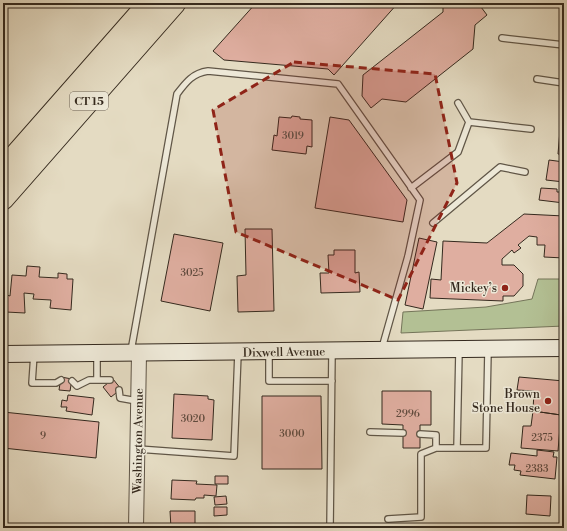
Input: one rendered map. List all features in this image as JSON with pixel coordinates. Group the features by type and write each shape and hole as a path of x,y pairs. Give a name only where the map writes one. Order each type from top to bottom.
{"highway":[{"name":"CT 15","path":"3,169 149,3"},
{"name":"CT 15","path":"3,199 175,3"}],"main road":[{"name":"Dixwell Avenue","path":"3,354 135,354 564,348"}],"street":[{"name":"Washington Avenue","path":"135,354 139,401 136,528"}],"lane":[{"path":"502,38 564,45"},
{"path":"135,354 173,107 177,94 187,80 199,72 217,71 338,84 420,200 408,256 382,350"},
{"path":"537,79 564,82"},
{"path":"458,103 469,122"},
{"path":"469,122 531,129"},
{"path":"411,188 458,152 469,122"},
{"path":"433,223 500,167 525,172"},
{"path":"388,519 421,517 421,454 436,448 486,448 488,348"},
{"path":"457,448 459,349"},
{"path":"330,528 332,351"},
{"path":"138,449 234,456 238,352"},
{"path":"269,352 269,381 332,381"},
{"path":"34,354 32,383 59,383"},
{"path":"97,354 101,382"},
{"path":"72,384 77,386 89,380 101,382 110,380"},
{"path":"119,390 120,398"},
{"path":"112,396 139,401"},
{"path":"370,432 403,433"},
{"path":"420,434 436,435 436,448"}],"highlighted area":[{"path":"294,62 435,74 457,183 398,300 236,232 213,110"}],"green space":[{"path":"538,279 564,279 564,326 401,333 403,312 486,307 532,299"}],"building":[{"path":"256,3 398,3 334,75 328,69 224,60 213,51"},
{"path":"443,3 478,3 487,15 475,25 473,49 406,102 382,99 371,108 362,96 363,75 443,12"},
{"path":"292,116 300,117 300,119 312,120 312,147 307,146 306,154 272,150 274,135 277,136 279,117 291,118"},
{"path":"330,117 349,120 407,200 403,222 315,208"},
{"path":"560,130 564,131 564,155 558,154"},
{"path":"549,160 564,162 564,182 546,180"},
{"path":"541,188 557,189 557,192 564,192 564,203 539,200"},
{"path":"524,214 564,216 564,258 544,257 545,245 537,245 537,237 529,236 518,245 521,248 514,253 512,250 502,259 502,265 514,265 523,274 523,286 514,296 503,296 503,301 430,298 431,279 441,280 443,241 487,243"},
{"path":"245,229 272,229 274,311 238,312 237,276 246,275"},
{"path":"174,234 223,243 210,311 161,301"},
{"path":"419,238 437,242 423,309 405,305"},
{"path":"334,250 355,250 355,273 359,272 360,292 321,293 320,273 329,273 328,255 334,255"},
{"path":"27,266 40,267 39,277 58,278 58,273 67,274 67,279 73,279 71,310 50,308 51,300 33,299 34,294 24,293 25,313 6,312 7,295 10,296 12,275 26,276"},
{"path":"61,377 72,379 70,391 59,390"},
{"name":"Brown Stone House","path":"519,377 564,381 561,415 533,411 534,391 517,390"},
{"path":"113,379 121,389 111,397 103,387"},
{"path":"382,391 431,391 431,425 420,425 420,448 403,448 403,425 382,424"},
{"path":"174,394 208,396 208,399 214,400 212,440 172,438"},
{"path":"68,395 94,398 92,415 66,411 67,407 61,407 62,400 67,401"},
{"path":"262,396 321,396 322,469 262,469"},
{"path":"533,411 561,415 558,451 521,448 523,426 531,426"},
{"path":"3,412 99,422 96,458 3,448"},
{"path":"537,450 554,452 553,457 557,457 555,479 520,475 521,471 514,470 515,465 509,465 511,453 537,456"},
{"path":"215,476 228,476 228,484 215,484"},
{"path":"172,480 197,481 196,484 217,485 216,496 204,495 204,498 196,498 195,500 171,499"},
{"path":"527,495 551,496 550,516 526,514"},
{"path":"226,496 227,504 215,505 214,497"},
{"path":"214,507 227,507 227,515 214,516"},
{"path":"170,511 195,511 195,528 171,528"}],"place":[{"name":"Mickey’s","path":"505,288"},
{"name":"Brown Stone House","path":"548,401"}]}
